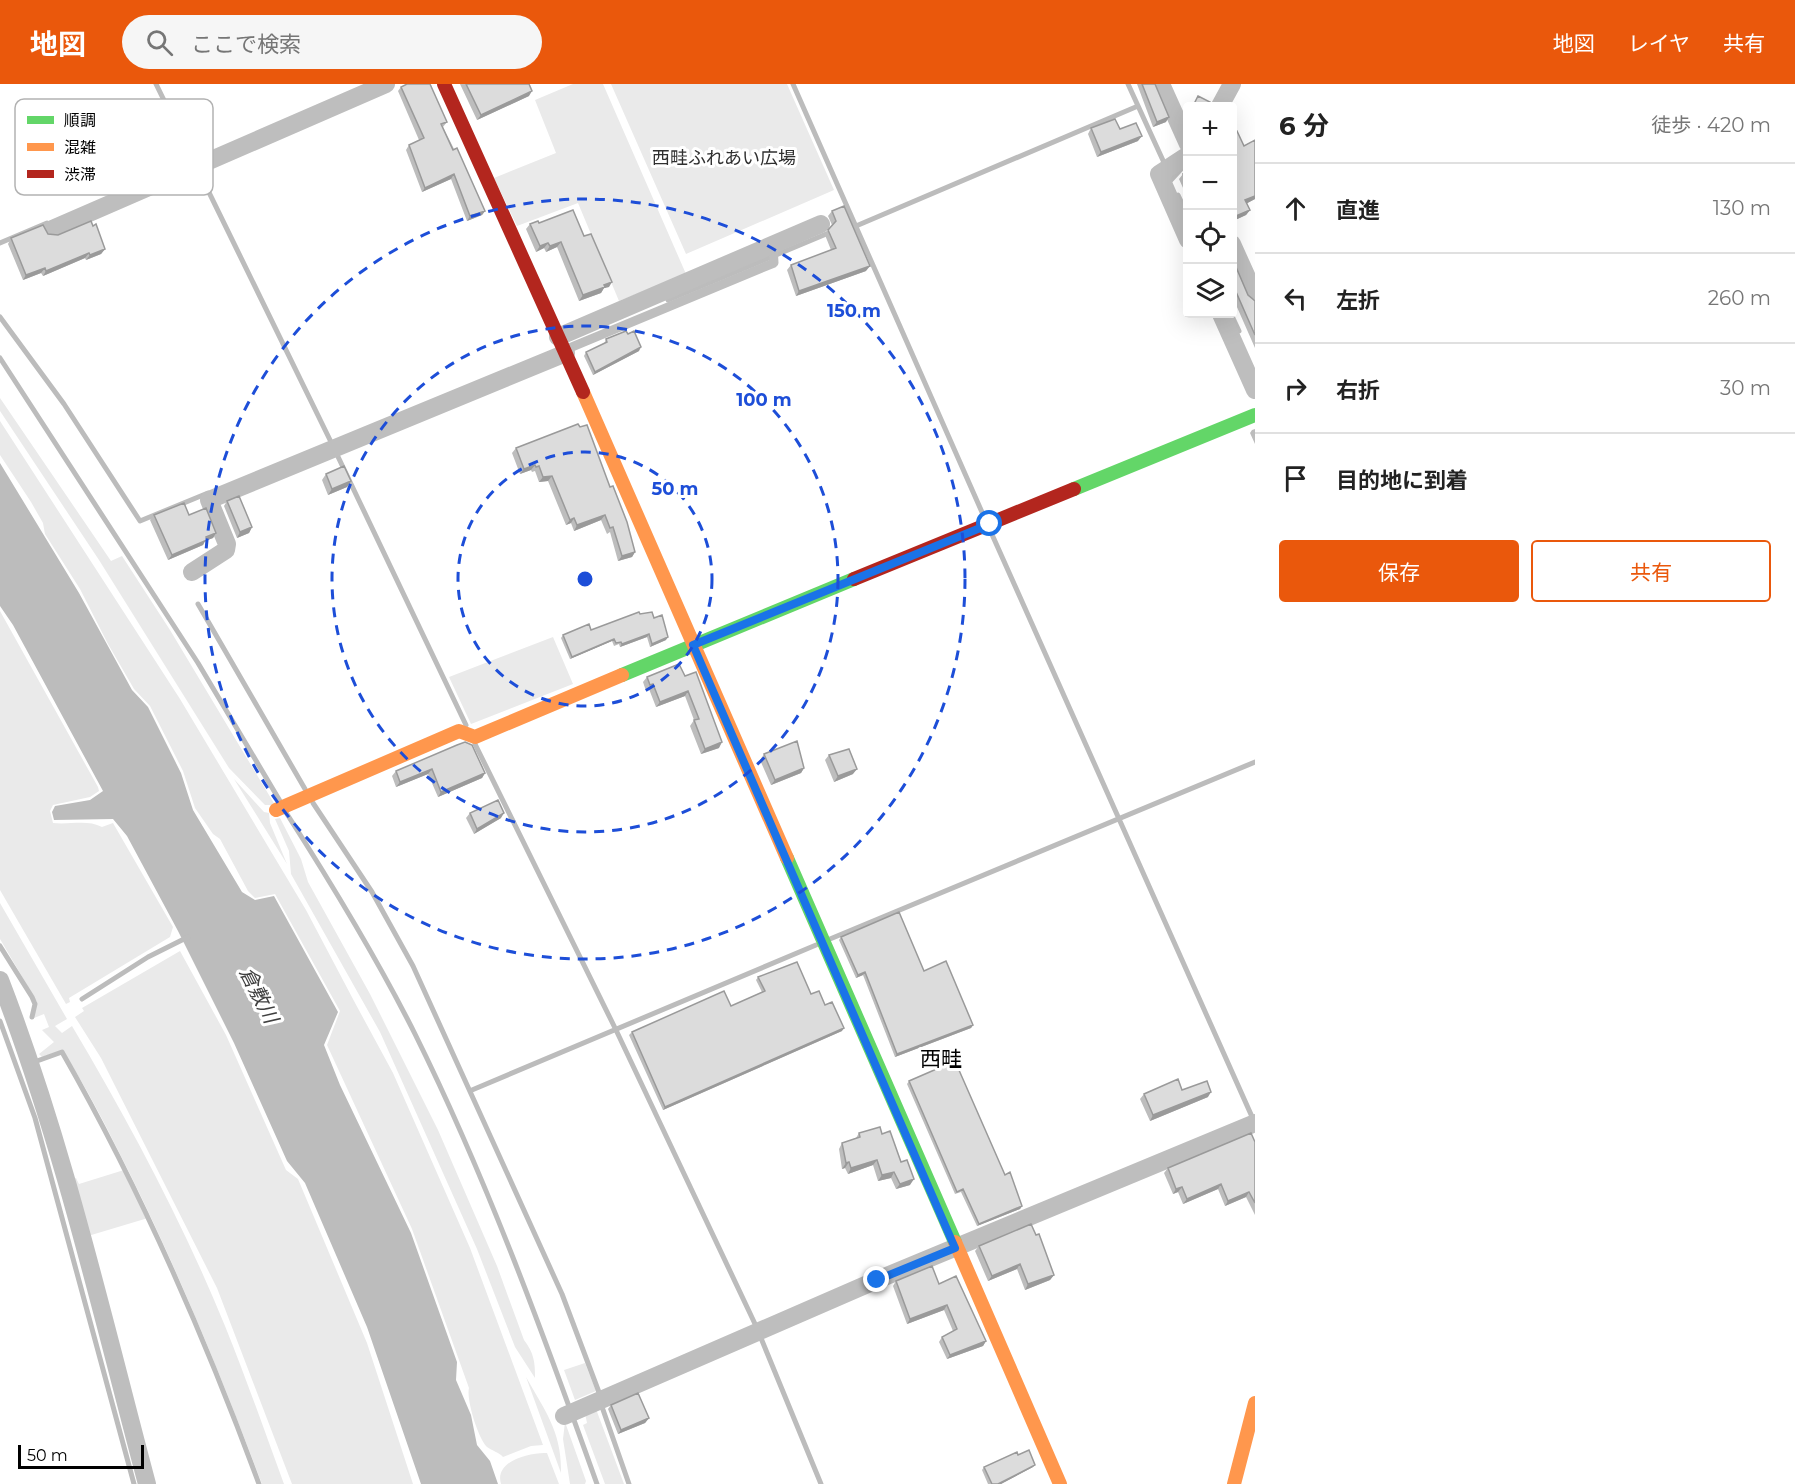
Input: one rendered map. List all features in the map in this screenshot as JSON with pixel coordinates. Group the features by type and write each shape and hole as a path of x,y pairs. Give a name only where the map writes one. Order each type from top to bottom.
{"street":[{"path":"213,159 386,84"},
{"path":"444,84 950,1250 1060,1484"},
{"path":"1161,84 1183,133"},
{"path":"1222,102 1232,84"},
{"path":"1183,229 1161,179 1166,169 1186,156"},
{"path":"50,230 131,195"},
{"path":"192,572 226,550 227,544 209,501 561,351 774,252 821,224"},
{"path":"1237,253 1255,295"},
{"path":"1223,318 1255,390"},
{"path":"282,807 459,731 475,737 688,647 1255,415"},
{"path":"0,980 26,1046 59,1158 147,1484"},
{"path":"570,1413 1254,1123"},
{"path":"1234,1484 1255,1403"}],"green space":[{"path":"573,84 603,84 686,274 619,301 578,203 517,226 494,178 556,153 535,100"},
{"name":"西畦ふれあい広場","path":"611,84 787,84 834,190 686,254"},
{"path":"0,398 111,561 122,556 170,630 275,805 265,805 229,768 99,560 0,411"},
{"path":"0,421 180,699 306,910 393,1073 470,1248 543,1445 531,1446 503,1457 487,1447 484,1442 471,1409 469,1388 412,1229 327,1045 340,1011 275,894 255,898 248,891 220,839 213,834 195,808 183,771 150,706 134,689 80,589 45,534 43,523 31,502 0,455"},
{"path":"0,611 99,791 90,797 53,805 50,811 53,823 84,823 102,827 113,823 173,927 170,937 69,998 70,1002 66,1004 0,890"},
{"path":"553,637 573,684 471,724 449,677"},
{"path":"234,779 264,812 269,813 270,823 287,864"},
{"path":"280,818 301,859 308,882 370,994 438,1130 497,1266 524,1340 532,1354 535,1378 515,1347 477,1249 380,1032 291,874 289,851 275,819"},
{"path":"0,903 67,1019 55,1026 62,1033 72,1026 114,1099 173,1211 225,1326 284,1484 262,1484 183,1289 130,1174 72,1065 62,1050 42,1057 39,1054 54,1042 42,1030 49,1027 44,1014 34,1018 37,1002 0,939"},
{"path":"180,951 226,1035 286,1170 298,1179 367,1343 413,1484 292,1484 217,1288 101,1058 75,1017 84,1011 82,1008"},
{"path":"124,1170 148,1218 88,1236 71,1180 76,1178 79,1184"},
{"path":"585,1363 596,1391 575,1400 564,1370"},
{"path":"526,1377 551,1422 559,1445 561,1473"},
{"path":"596,1409 624,1484 605,1484 583,1425 587,1423 585,1413"},
{"path":"565,1422 586,1481 585,1484 570,1484 563,1439"},
{"path":"547,1453 559,1484 501,1484 500,1476 508,1464 523,1456"}],"water":[{"name":"倉敷川","path":"0,463 79,593 132,690 148,707 181,773 193,810 242,892 255,900 274,896 338,1012 324,1045 340,1085 411,1233 457,1362 456,1380 471,1415 477,1445 490,1461 498,1484 421,1484 367,1327 305,1183 287,1161 234,1043 127,836 113,819 54,820 52,812 55,806 90,800 103,791 13,625 0,606"}],"building":[{"path":"407,84 430,84 447,122 441,124 453,150 457,148 485,211 470,216 454,174 425,188 409,145 424,138 401,87"},
{"path":"466,84 529,84 532,91 481,115"},
{"path":"1142,84 1155,84 1169,117 1157,122"},
{"path":"1198,96 1210,102 1195,102"},
{"path":"1115,119 1120,129 1136,123 1142,136 1101,152 1091,128"},
{"path":"1237,131 1244,146 1255,140 1255,196 1245,200 1250,210 1237,216"},
{"path":"844,206 870,266 799,291 791,265 836,248 828,230 836,221 832,211"},
{"path":"573,210 584,236 591,234 612,282 583,295 561,242 550,246 548,243 540,246 530,224 538,221 539,223"},
{"path":"91,221 93,226 96,224 105,249 90,255 89,253 46,271 45,268 26,275 11,238 43,225 48,234 58,235"},
{"path":"1237,269 1248,295 1255,301 1255,335 1237,294"},
{"path":"626,331 628,334 634,331 641,347 595,372 586,352 607,342 606,339"},
{"path":"578,424 580,427 587,425 610,487 613,486 627,522 635,552 622,556 613,527 610,528 605,515 577,525 574,518 570,520 552,476 543,477 539,466 535,465 524,469 516,448"},
{"path":"344,466 351,481 332,489 326,474"},
{"path":"239,496 252,527 240,532 227,501"},
{"path":"184,503 189,515 206,508 216,533 206,537 207,540 172,555 154,515"},
{"path":"639,612 640,614 652,612 654,618 662,615 668,637 652,644 649,634 622,644 621,642 616,643 614,639 572,657 563,635 589,624 591,630"},
{"path":"679,664 685,676 696,672 722,742 705,749 694,720 699,719 688,691 660,702 653,684 650,685 647,677"},
{"path":"797,741 804,768 775,780 764,754"},
{"path":"465,742 472,745 485,773 441,792 432,769 400,782 396,771"},
{"path":"849,749 857,769 838,776 829,755"},
{"path":"498,800 504,813 477,829 470,813"},
{"path":"899,912 924,971 946,961 973,1025 897,1054 865,972 858,975 841,937"},
{"path":"797,962 811,994 819,991 825,1005 832,1002 844,1028 665,1107 632,1032 724,991 731,1006 765,991 758,977"},
{"path":"955,1061 1005,1175 1010,1172 1022,1206 979,1224 963,1189 957,1192 909,1081"},
{"path":"1178,1079 1182,1090 1207,1081 1211,1092 1153,1115 1144,1094"},
{"path":"880,1127 882,1134 890,1131 901,1162 907,1160 914,1179 900,1184 894,1172 882,1175 877,1160 851,1168 849,1162 846,1163 842,1143 860,1137 859,1133"},
{"path":"1251,1133 1255,1142 1255,1203 1249,1192 1228,1201 1221,1184 1187,1199 1182,1187 1176,1189 1168,1168"},
{"path":"1031,1224 1036,1235 1039,1234 1054,1275 1028,1284 1020,1264 992,1276 979,1246"},
{"path":"932,1266 939,1284 956,1276 986,1341 950,1355 942,1337 957,1329 947,1305 910,1319 896,1281"},
{"path":"638,1393 649,1418 621,1430 611,1405"},
{"path":"1029,1450 1035,1465 998,1484 992,1484 984,1467 1017,1452 1018,1455"}],"waterway":[{"path":"156,84 163,99"},
{"path":"793,84 985,519"},
{"path":"1128,84 1166,167"},
{"path":"856,226 1138,106"},
{"path":"1171,180 1183,167"},
{"path":"210,195 466,725"},
{"path":"1178,195 1185,210"},
{"path":"0,243 47,223"},
{"path":"668,300 831,232"},
{"path":"0,317 64,404 140,521 208,493"},
{"path":"1233,318 1239,331"},
{"path":"0,358 198,663 280,801"},
{"path":"990,530 1253,1119"},
{"path":"198,604 305,789"},
{"path":"475,744 616,1030 756,1326 821,1484"},
{"path":"830,939 1255,762"},
{"path":"313,803 372,892 413,966 562,1294 600,1395"},
{"path":"287,814 370,950 441,1088 490,1199 597,1484"},
{"path":"82,999 148,957 188,937"},
{"path":"472,1090 816,945"},
{"path":"0,946 32,997 35,1004 32,1017"},
{"path":"0,1021 35,1118 134,1484"},
{"path":"37,1061 62,1052 91,1104 145,1210 193,1318 259,1484"},
{"path":"601,1404 629,1484"}],"traffic: fast":[{"path":"1074,489 1255,415"},
{"path":"622,675 854,579"},
{"path":"787,858 955,1242"}],"traffic: slow":[{"path":"583,392 787,858"},
{"path":"276,810 459,731 475,737 622,675"},
{"path":"955,1242 1060,1484"},
{"path":"1234,1484 1255,1403"}],"traffic: jam":[{"path":"444,84 583,392"},
{"path":"854,579 1074,489"}],"district":[{"name":"西畦","path":"941,1058"}],"route":[{"path":"877,1280 955,1248 693,645 990,524"}]}
